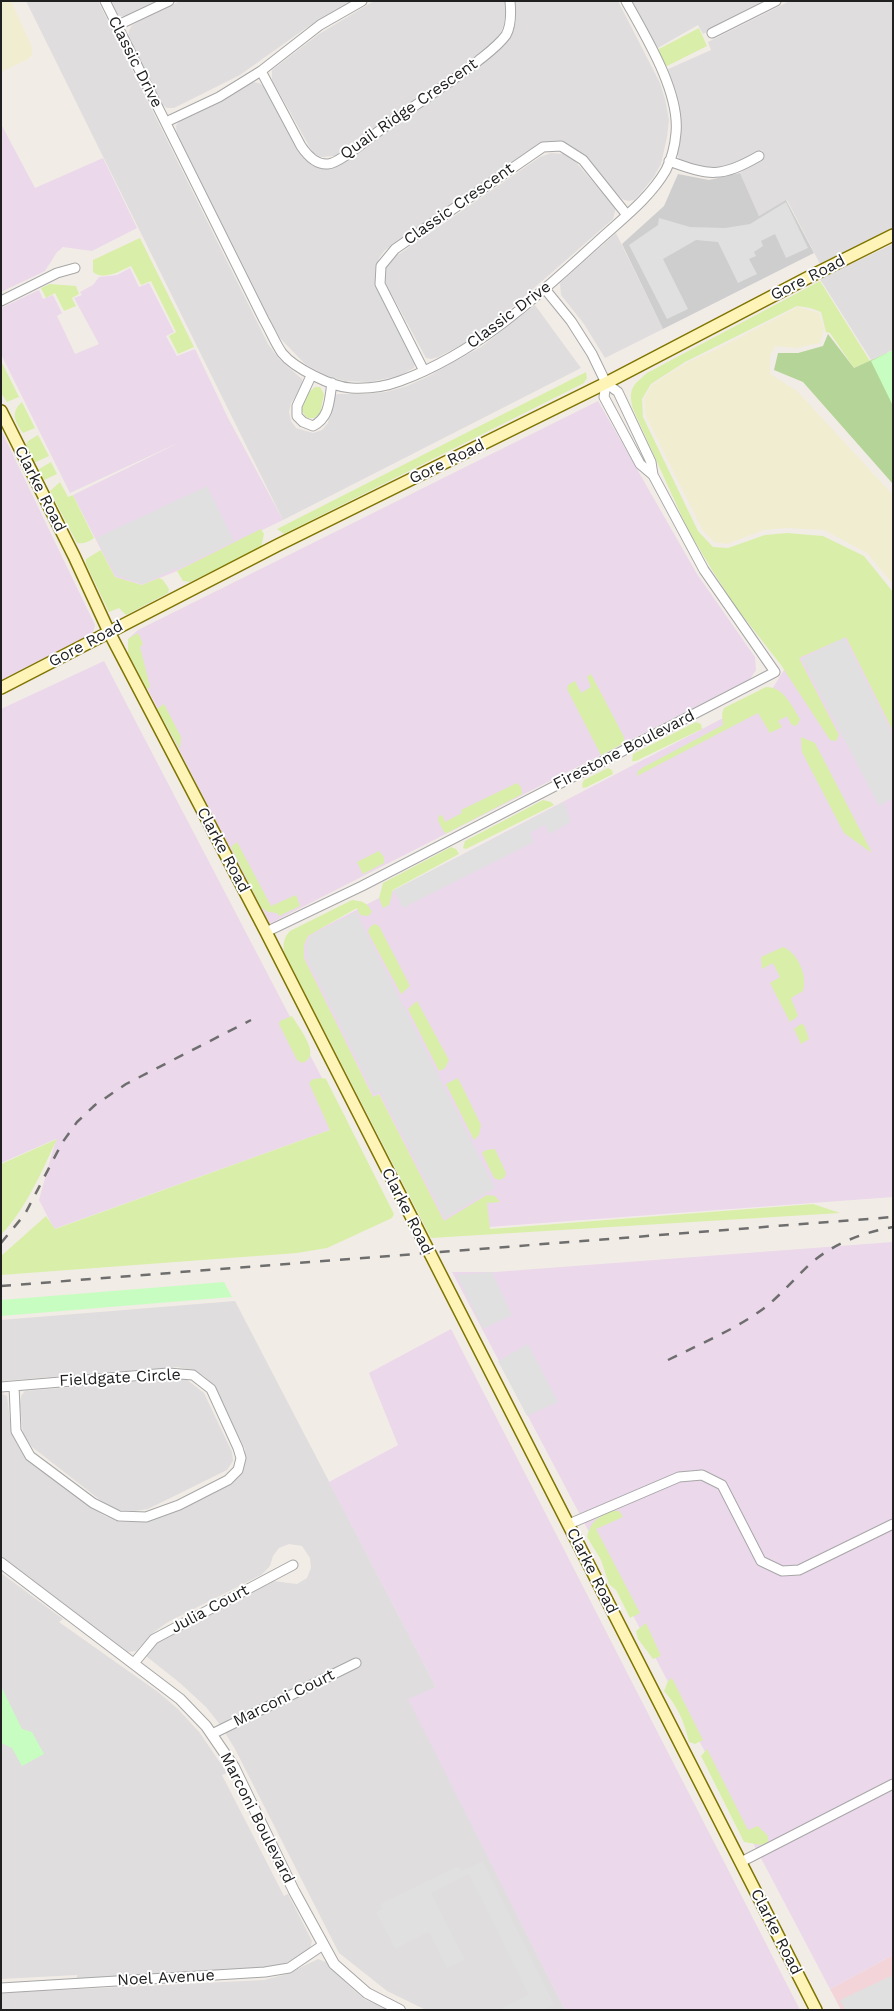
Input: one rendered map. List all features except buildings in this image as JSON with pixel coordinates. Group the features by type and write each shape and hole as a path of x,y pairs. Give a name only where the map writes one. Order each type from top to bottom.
{"main road":[{"name":"Gore Road","path":"1,688 278,545 606,383 893,235"},
{"name":"Clarke Road","path":"1,411 74,556 109,632 266,932 816,2010"}],"street":[{"name":"Classic Drive","path":"105,1 264,320 283,354 311,376 349,388 376,388 399,382 488,334 545,289 653,189 669,161 676,133 675,108 668,84 626,1"},
{"path":"116,26 170,1"},
{"name":"Classic Drive","path":"166,122 218,97 261,71 320,25 362,1"},
{"name":"Quail Ridge Crescent","path":"261,71 308,156 317,162 328,164 339,160 496,47 507,34 511,9 510,1"},
{"path":"712,33 776,1"},
{"name":"Classic Crescent","path":"424,370 380,284 381,266 395,249 543,147 561,146 583,160 627,215"},
{"path":"669,161 709,173 727,172 759,156"},
{"path":"1,301 57,273 75,268"},
{"name":"Firestone Boulevard","path":"266,932 362,886 775,672 704,570 653,475 651,462 618,392 606,383 595,359 571,321 545,289"},
{"path":"311,376 297,406 297,416 303,422 313,426 323,421 332,384"},
{"name":"Firestone Boulevard","path":"606,383 604,397 640,464 653,475"},
{"name":"Fieldgate Circle","path":"1,1387 168,1373 193,1375 211,1389 215,1397 240,1453 241,1458 238,1470 228,1480 179,1505 146,1517 119,1516 93,1503 30,1456 16,1431 14,1386"},
{"path":"569,1524 679,1477 702,1475 722,1485 761,1561 782,1571 799,1570 893,1524"},
{"name":"Marconi Boulevard","path":"1,1563 180,1699 206,1726 234,1767 294,1891 334,1964 366,1993 400,2010"},
{"name":"Julia Court","path":"134,1663 154,1639 293,1565"},
{"name":"Marconi Court","path":"212,1734 356,1663"},
{"path":"741,1862 893,1784"},
{"name":"Noel Avenue","path":"1,1988 265,1972 289,1968 323,1945"}],"shaded area":[{"path":"1,1 11,1 32,47 32,55 28,59 1,72"},
{"path":"26,1 98,1 268,344 279,359 302,379 303,385 291,403 289,412 291,421 296,428 313,433 322,430 328,423 333,398 337,394 386,392 407,386 429,376 481,347 535,305 581,368 283,520"},
{"path":"111,1 158,1 127,17 116,13"},
{"path":"180,1 352,1 306,28 240,75 174,108 167,108 163,105 128,39 132,25"},
{"path":"374,1 505,1 506,15 503,28 486,49 335,156 321,157 313,153 272,80 272,70 319,34"},
{"path":"514,1 618,1 660,83 665,99 669,120 661,164 653,178 639,195 634,200 628,201 622,199 573,147 563,143 533,150 385,250 379,258 375,280 378,290 412,355 415,363 414,368 399,376 369,382 345,381 327,376 305,364 278,336 177,135 176,126 180,120 252,82 259,83 266,88 302,156 318,168 337,167 504,45 512,33 516,21"},
{"path":"632,1 767,1 703,34 698,25 656,49"},
{"path":"790,1 893,1 893,228 820,264 787,200 759,216 740,173 765,157 762,150 731,166 702,167 679,159 677,153 680,118 678,103 666,70 711,50 708,42"},
{"path":"1,124 35,188 103,158 137,228 92,251 63,247 57,252 45,271 1,292"},
{"path":"551,153 565,154 573,159 616,208 613,219 494,323 465,343 438,357 426,358 385,282 385,269 389,261 540,157"},
{"path":"740,173 759,216 786,200 814,253 663,329 622,244 664,206 678,174 709,180"},
{"path":"786,202 808,248 786,258 775,234 761,241 763,246 754,252 756,256 749,259 757,274 738,283 718,242 696,240 663,259 688,309 667,319 629,245 658,225 659,218 690,227 725,228 750,224"},
{"path":"616,233 663,329 605,358 584,324 561,295 560,283"},
{"path":"893,244 893,350 871,360 820,279"},
{"path":"130,268 139,287 149,283 174,332 166,336 177,356 195,349 228,418 283,520 177,571 142,585 115,577 73,495 182,441 70,493 1,354 1,308 39,290 43,299 53,295 62,313 57,316 75,354 99,344 74,298 82,295 80,292 93,285 99,277 117,275"},
{"path":"798,307 819,313 824,329 820,343 796,348 775,346 770,356 770,374 797,391 893,495 893,584 867,553 824,530 787,528 764,530 727,544 714,542 703,531 646,416 644,399 652,385 686,363"},
{"path":"598,401 697,574 755,657 756,670 750,679 269,924 129,653 128,639 138,630"},
{"path":"1,430 95,625 92,635 1,683"},
{"path":"207,486 234,541 143,584 116,575 96,538"},
{"path":"854,627 893,704 893,1197 448,1230 379,1094 373,1097 295,942 769,694 794,654"},
{"path":"844,638 893,735 893,798 879,806 802,659"},
{"path":"104,661 322,1078 330,1130 54,1229 39,1200 56,1139 1,1163 1,709"},
{"path":"564,802 571,822 549,834 545,825 530,833 534,842 403,908 394,890"},
{"path":"356,912 495,1188 445,1218 380,1091 374,1094 307,958 306,946 310,936"},
{"path":"893,1242 893,1955 830,1989 452,1272 495,1272"},
{"path":"492,1272 512,1315 483,1329 457,1275"},
{"path":"235,1301 436,1687 409,1700 565,2010 426,2010 387,1991 339,1953 235,1749 221,1726 206,1707 146,1656 160,1639 260,1586 273,1581 297,1584 307,1578 311,1568 310,1558 302,1546 289,1544 279,1548 273,1556 270,1566 261,1575 168,1622 154,1632 136,1651 128,1652 1,1556 1,1393 7,1396 11,1429 17,1444 25,1456 90,1507 119,1522 150,1521 233,1480 243,1461 245,1449 214,1386 204,1376 191,1370 178,1367 1,1381 1,1320"},
{"path":"451,1329 800,2010 565,2010 408,1699 436,1687 329,1482 398,1445 369,1373"},
{"path":"528,1344 558,1402 527,1416 498,1361"},
{"path":"177,1378 186,1379 204,1393 232,1452 233,1461 227,1470 148,1509 135,1511 119,1510 104,1503 32,1447 23,1434 20,1405 21,1396 25,1391"},
{"path":"1,1573 63,1619 59,1622 158,1692 178,1709 200,1733 227,1773 222,1775 284,1896 288,1894 312,1941 310,1949 279,1966 264,1969 77,1980 77,1975 1,1979"},
{"path":"483,1861 554,2004 544,2010 499,2010 529,1995 469,1874 431,1893 465,1960 447,1968 429,1932 395,1949 376,1912 383,1909 380,1904 458,1866 461,1871"},
{"path":"893,1955 893,2010 841,2010 830,1989"},
{"path":"318,1959 326,1962 364,1999 389,2010 1,2010 1,1993 264,1980 287,1974"},
{"path":"893,1975 893,2010 845,2010 840,2000"}],"green space":[{"path":"699,28 707,46 665,67 657,50"},
{"path":"140,238 194,347 178,354 169,336 176,332 151,281 141,285 131,266 102,276 93,272 93,260"},
{"path":"820,281 870,361 854,368 830,333 826,332 821,312 797,306 685,362 651,384 642,399 643,417 698,531 713,547 728,548 765,535 787,533 823,536 864,556 893,592 893,731 846,637 799,658 839,735 836,741 830,740 781,665 735,606 712,570 687,528 633,409 631,397 632,388 647,373"},
{"path":"50,284 76,286 79,294 72,298 76,306 64,311 55,293 46,298 41,288"},
{"path":"828,334 854,368 887,353 893,362 893,484 803,382 774,370 778,353 798,353 823,346"},
{"path":"893,350 893,406 871,361"},
{"path":"1,361 19,397 7,402 1,393"},
{"path":"586,372 587,378 584,383 284,534 277,529"},
{"path":"315,387 320,387 324,394 320,414 314,418 307,418 301,410 309,392"},
{"path":"22,402 35,428 23,433 15,417 16,410"},
{"path":"38,435 49,456 34,462 26,445 28,441"},
{"path":"51,462 57,474 44,480 38,472 39,469"},
{"path":"60,482 68,497 73,495 94,538 88,542 77,543 50,491"},
{"path":"261,529 264,534 261,548 190,582 183,581 177,571"},
{"path":"101,550 115,577 142,585 159,578 163,580 169,589 168,593 126,615 119,608 109,612 86,564 86,559"},
{"path":"138,633 143,644 140,647 150,687 147,689 128,653 128,639"},
{"path":"591,674 624,737 624,743 601,755 567,689 568,685 575,681 581,693 591,687 587,677"},
{"path":"766,687 782,693 800,719 798,724 795,726 791,724 787,716 778,721 782,727 770,733 758,713 637,776 638,771 644,767 723,725 722,714 724,708"},
{"path":"164,704 181,737 180,749 157,709"},
{"path":"696,722 701,724 702,729 636,761 632,761 633,754"},
{"path":"801,737 815,743 872,853 844,833 802,752"},
{"path":"608,768 612,770 613,774 583,788 584,780"},
{"path":"517,783 521,787 522,794 447,833 444,832 438,820 439,816 442,815 445,822 462,813 461,810"},
{"path":"543,800 554,805 466,849 463,848 465,841"},
{"path":"237,842 271,906 296,895 300,906 279,916 277,913 268,912 261,907 231,847"},
{"path":"451,847 456,849 459,854 393,890 389,905 383,908 379,898 383,883"},
{"path":"379,851 384,857 384,863 363,874 357,862"},
{"path":"352,900 364,903 372,912 368,916 360,915 357,908 308,936 304,945 304,958 373,1097 379,1094 444,1221 487,1195 495,1196 500,1202 487,1203 490,1229 813,1204 840,1213 431,1238 284,952 284,940 290,931"},
{"path":"375,924 379,926 410,986 401,994 368,932 370,927"},
{"path":"783,947 793,954 797,960 804,979 803,991 791,998 798,1016 790,1022 770,983 780,977 773,963 762,969 761,957"},
{"path":"417,1001 449,1060 445,1068 439,1071 408,1009"},
{"path":"292,1016 310,1049 308,1060 302,1063 297,1060 279,1024 280,1021"},
{"path":"801,1024 804,1025 809,1039 801,1044 794,1029"},
{"path":"458,1078 481,1125 479,1135 474,1140 446,1084"},
{"path":"313,1079 326,1079 394,1214 392,1218 327,1248 297,1253 1,1275 1,1256 46,1216 55,1229 330,1130 309,1083"},
{"path":"57,1139 26,1201 1,1235 1,1164"},
{"path":"495,1149 506,1173 504,1178 499,1180 494,1178 482,1153 486,1150"},
{"path":"224,1282 232,1297 1,1316 1,1300"},
{"path":"612,1511 619,1511 623,1517 596,1529 640,1613 630,1618 616,1590 609,1584 601,1560 587,1537 596,1520"},
{"path":"646,1623 661,1656 653,1659 638,1639 636,1631"},
{"path":"672,1678 703,1740 695,1744 689,1742 680,1715 664,1691 668,1681"},
{"path":"2,1688 22,1729 32,1732 44,1754 22,1766 12,1748 1,1743"},
{"path":"707,1749 748,1830 758,1826 768,1836 768,1842 761,1845 744,1842 701,1756"}],"railway":[{"path":"1,1243 25,1214 62,1143 77,1122 95,1105 126,1084 251,1020"},
{"path":"1,1286 893,1217"},
{"path":"668,1360 752,1317 781,1293 810,1264 829,1250 870,1232 893,1227"}]}
